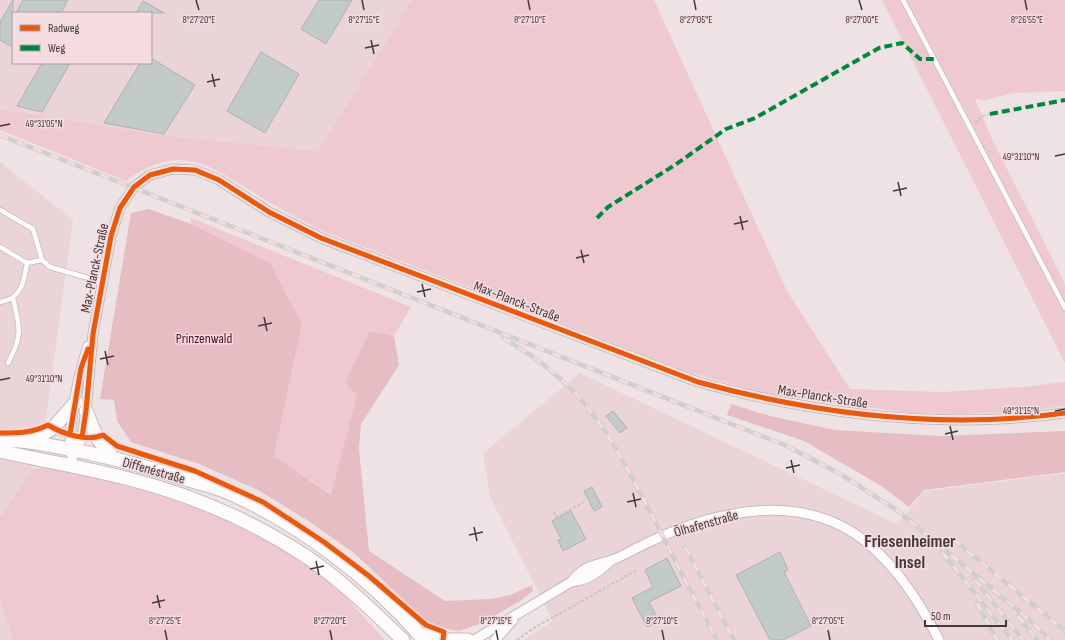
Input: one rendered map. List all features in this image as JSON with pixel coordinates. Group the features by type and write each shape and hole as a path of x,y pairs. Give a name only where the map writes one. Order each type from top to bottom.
{"main road":[{"path":"30,442 53,428 76,402"},
{"path":"86,411 97,438 113,458"},
{"name":"Diffenéstraße","path":"0,440 30,442 113,458 226,492 269,512 323,548 379,593 422,637"},
{"name":"Diffenéstraße","path":"0,451 134,480 191,499 255,526 308,558 359,597 403,640"},
{"path":"422,637 443,640 468,640"}],"street":[{"name":"Max-Planck-Straße","path":"70,465 73,450 82,436 86,411 93,334 111,236 120,208 134,188 150,175 173,169 196,170 219,180 269,212 321,238 698,382 751,396 859,415 918,420 974,420 1037,417 1065,413"},
{"name":"Max-Planck-Straße","path":"73,450 70,434 81,368 93,334"},
{"name":"Ölhafenstraße","path":"474,640 493,628 517,616 571,582 584,581 596,574 613,559 693,523 752,510 790,510 822,518 842,527 864,541 883,558 913,594 939,640"},
{"name":"Ölhafenstraße","path":"495,640 517,616"}],"lane":[{"path":"903,0 1065,308"},
{"path":"0,210 33,229 42,260 50,267 102,282"},
{"path":"0,248 27,263 42,260"},
{"path":"0,302 7,301 18,294 24,284 27,263"},
{"path":"8,363 20,338 13,298"}],"path":[{"path":"970,127 983,116 990,114"},
{"path":"554,512 556,517 584,502"},
{"path":"517,640 534,628 637,570"}],"shaded area":[{"path":"0,0 412,0 318,151 169,136 0,109"},
{"path":"412,0 654,0 787,291 850,389 942,392 1023,387 1065,382 1065,406 1027,411 960,414 910,413 768,394 688,372 320,230 208,166 178,160 162,162 145,169 126,181 0,130 0,109 169,136 318,151"},
{"path":"882,0 1065,0 1065,91 1013,93 986,100 975,99 992,139 1065,284 1065,363"},
{"path":"0,162 73,220 46,419 32,469 0,518"},
{"path":"191,218 411,307 394,336 370,331 357,395 332,495 274,456 302,324 270,263 191,224"},
{"path":"580,373 897,524 925,491 1065,473 1065,640 523,640 553,621 490,497 483,453"},
{"path":"46,467 144,491 207,512 238,525 297,558 327,578 385,640 13,640 0,601 0,518 32,469"},
{"path":"0,601 13,640 0,640"}],"green space":[{"name":"Prinzenwald","path":"149,209 191,224 270,263 302,324 274,456 331,495 357,395 345,382 370,331 394,336 399,365 361,424 359,449 369,551 445,601 491,599 510,595 532,585 533,591 520,601 482,623 459,631 442,628 424,619 354,553 310,522 258,490 199,464 131,442 117,421 114,400 100,399 131,213"},
{"path":"731,404 770,416 835,430 940,436 1065,431 1065,472 924,490 909,507 883,487 804,441 727,415"}],"building":[{"path":"13,0 12,46 0,40 0,22"},
{"path":"23,0 68,0 62,12 17,12"},
{"path":"319,0 352,0 326,44 301,29"},
{"path":"143,1 164,13 152,12 137,12"},
{"path":"261,52 299,74 265,133 227,111"},
{"path":"152,59 195,85 164,134 104,123 139,64 152,64"},
{"path":"41,64 69,64 42,112 17,106"},
{"path":"613,411 627,428 620,433 606,416"},
{"path":"592,487 602,507 594,511 584,491"},
{"path":"571,511 586,539 563,551 558,540 561,539 552,521"},
{"path":"780,552 788,570 784,572 811,626 783,640 770,640 736,575"},
{"path":"667,558 681,586 649,602 659,621 647,627 632,598 653,587 645,570"}],"railway":[{"path":"0,135 787,446 842,475 898,511 1032,622 1050,640"},
{"path":"503,338 532,356 556,375 577,395 594,416 625,464 717,640"},
{"path":"953,539 1065,631"},
{"path":"685,547 734,640"},
{"path":"942,552 1012,640"},
{"path":"975,580 1023,640"},
{"path":"977,603 997,640"},
{"path":"1018,616 1037,640"}],"marked path":[{"path":"597,218 608,207 675,165 726,129 755,118 879,48 902,43 920,59 935,59"},
{"path":"990,114 1065,100"}],"cycle path":[{"path":"82,437 86,411 93,334 111,236 120,208 134,187 150,175 173,169 195,170 219,180 269,212 321,238 698,382 743,394 789,403 835,411 880,416 972,420 1019,418 1065,413"},
{"path":"70,434 81,368 88,349"},
{"path":"0,433 19,433 42,428 48,425 75,436 90,438 103,435 117,446 195,471 263,502 324,542 369,576 426,625 444,632 443,640"}],"district":[{"name":"Friesenheimer Insel","path":"910,551"}]}
